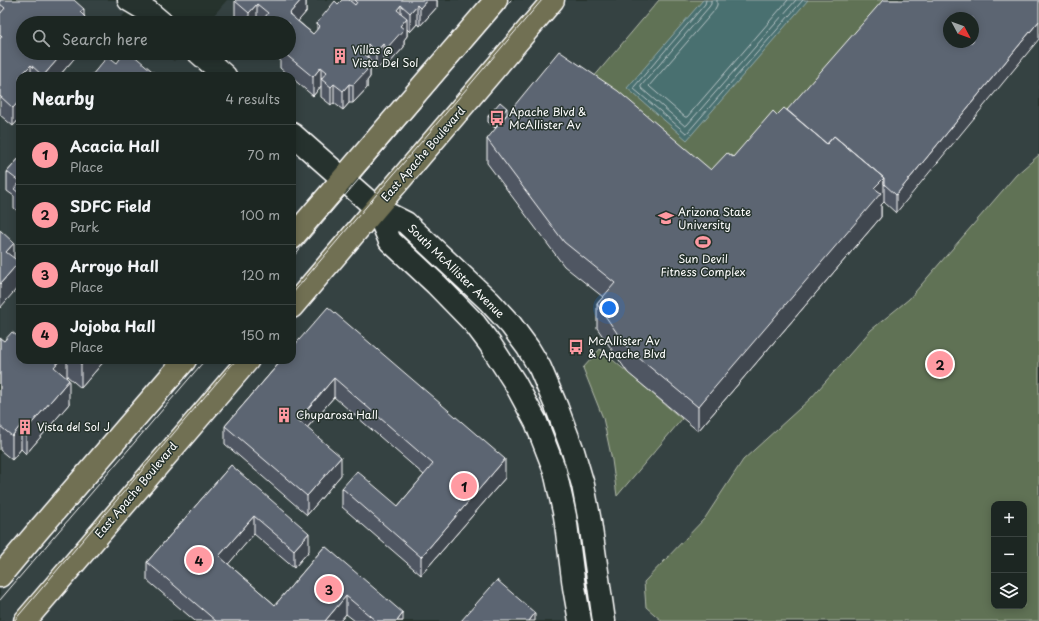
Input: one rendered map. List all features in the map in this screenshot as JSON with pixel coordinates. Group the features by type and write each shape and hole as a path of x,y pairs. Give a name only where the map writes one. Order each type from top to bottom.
{"main road":[{"path":"296,233 496,0"},
{"name":"East Apache Boulevard","path":"296,302 553,0"},
{"path":"0,576 182,364"},
{"name":"East Apache Boulevard","path":"26,621 245,364"}],"street":[{"path":"129,0 154,16"},
{"path":"207,60 220,72"},
{"name":"South McAllister Avenue","path":"296,138 376,208 406,223 489,301 512,326 528,348 540,368 557,408 573,451 583,485 590,522 604,621"},
{"name":"South McAllister Avenue","path":"376,208 390,241 436,284 475,324 490,344 515,382 536,422 555,471 565,516 580,621"}],"shaded area":[{"name":"Arizona State University","path":"0,0 136,0 123,16 16,16 16,60 174,61 296,60 296,16 213,16 227,0 1039,0 1039,621 0,621"}],"green space":[{"path":"659,0 899,0 711,194 582,91"},
{"path":"1039,155 1039,621 662,621 646,607 644,582 705,518 743,460 811,398 871,330 909,299 1016,175"},
{"path":"600,349 682,419 617,496 612,460 603,418 583,368"}],"water":[{"path":"703,0 808,0 687,140 627,88"}],"building":[{"path":"0,0 74,0 84,9 80,12 84,16 16,16 16,60 57,60 46,72 39,72 31,65 24,72 16,72 16,105 13,108 0,96 0,39 2,36 0,34 0,14 5,8 0,4"},
{"name":"Villas @ Vista Del Sol","path":"301,0 289,14 291,16 266,16 268,13 257,4 249,13 235,1"},
{"name":"Villas @ Vista Del Sol","path":"342,0 349,0 355,5 357,2 355,0 427,0 420,8 417,5 410,13 401,5 397,10 407,18 400,26 404,29 387,48 383,44 376,52 368,44 361,51 370,59 363,67 367,70 353,85 349,84 343,91 334,84 331,87 321,79 327,72 321,67 313,77 292,60 296,60 296,20 313,34 320,26 317,23 335,1 338,4"},
{"path":"883,0 1039,0 1039,21 896,195 884,184 884,178 834,136 827,144 787,110"},
{"name":"Sun Devil Fitness Complex","path":"559,51 618,91 711,170 727,153 733,157 773,111 777,115 784,108 827,144 834,136 884,178 874,188 881,193 698,407 628,349 597,304 615,283 564,242 487,139"},
{"path":"105,60 113,60 117,63 119,60 139,60 153,72 94,72"},
{"path":"500,102 507,108 495,122 488,116"},
{"path":"16,162 16,179 7,172"},
{"path":"0,230 14,243 6,252 16,260 16,265 0,284"},
{"path":"328,307 505,459 421,557 342,488 357,471 398,506 433,464 334,378 298,420 341,457 307,496 225,426 279,364 296,364 296,343"},
{"path":"12,332 16,335 16,364 57,364 54,367 69,380 26,430 21,425 12,436 0,426 0,338 4,341"},
{"path":"231,465 309,533 294,550 254,516 219,556 275,605 325,546 403,613 397,621 376,621 346,596 325,621 216,621 147,562"},
{"path":"497,580 535,613 529,621 461,621"}],"tram line":[{"path":"296,253 511,0"},
{"path":"296,289 542,0"},
{"path":"0,600 202,364"},
{"path":"14,621 233,364"}],"place":[{"name":"Villas @ Vista Del Sol","path":"340,56"},
{"name":"Apache Blvd & McAllister Av","path":"497,118"},
{"name":"Arizona State University","path":"666,218"},
{"name":"Sun Devil Fitness Complex","path":"703,242"},
{"name":"McAllister Av & Apache Blvd","path":"576,347"},
{"name":"SDFC Field","path":"940,364"},
{"name":"Chuparosa Hall","path":"284,415"},
{"name":"Vista del Sol J","path":"25,427"},
{"name":"Acacia Hall","path":"464,486"},
{"name":"Jojoba Hall","path":"199,560"},
{"name":"Arroyo Hall","path":"329,589"}]}
